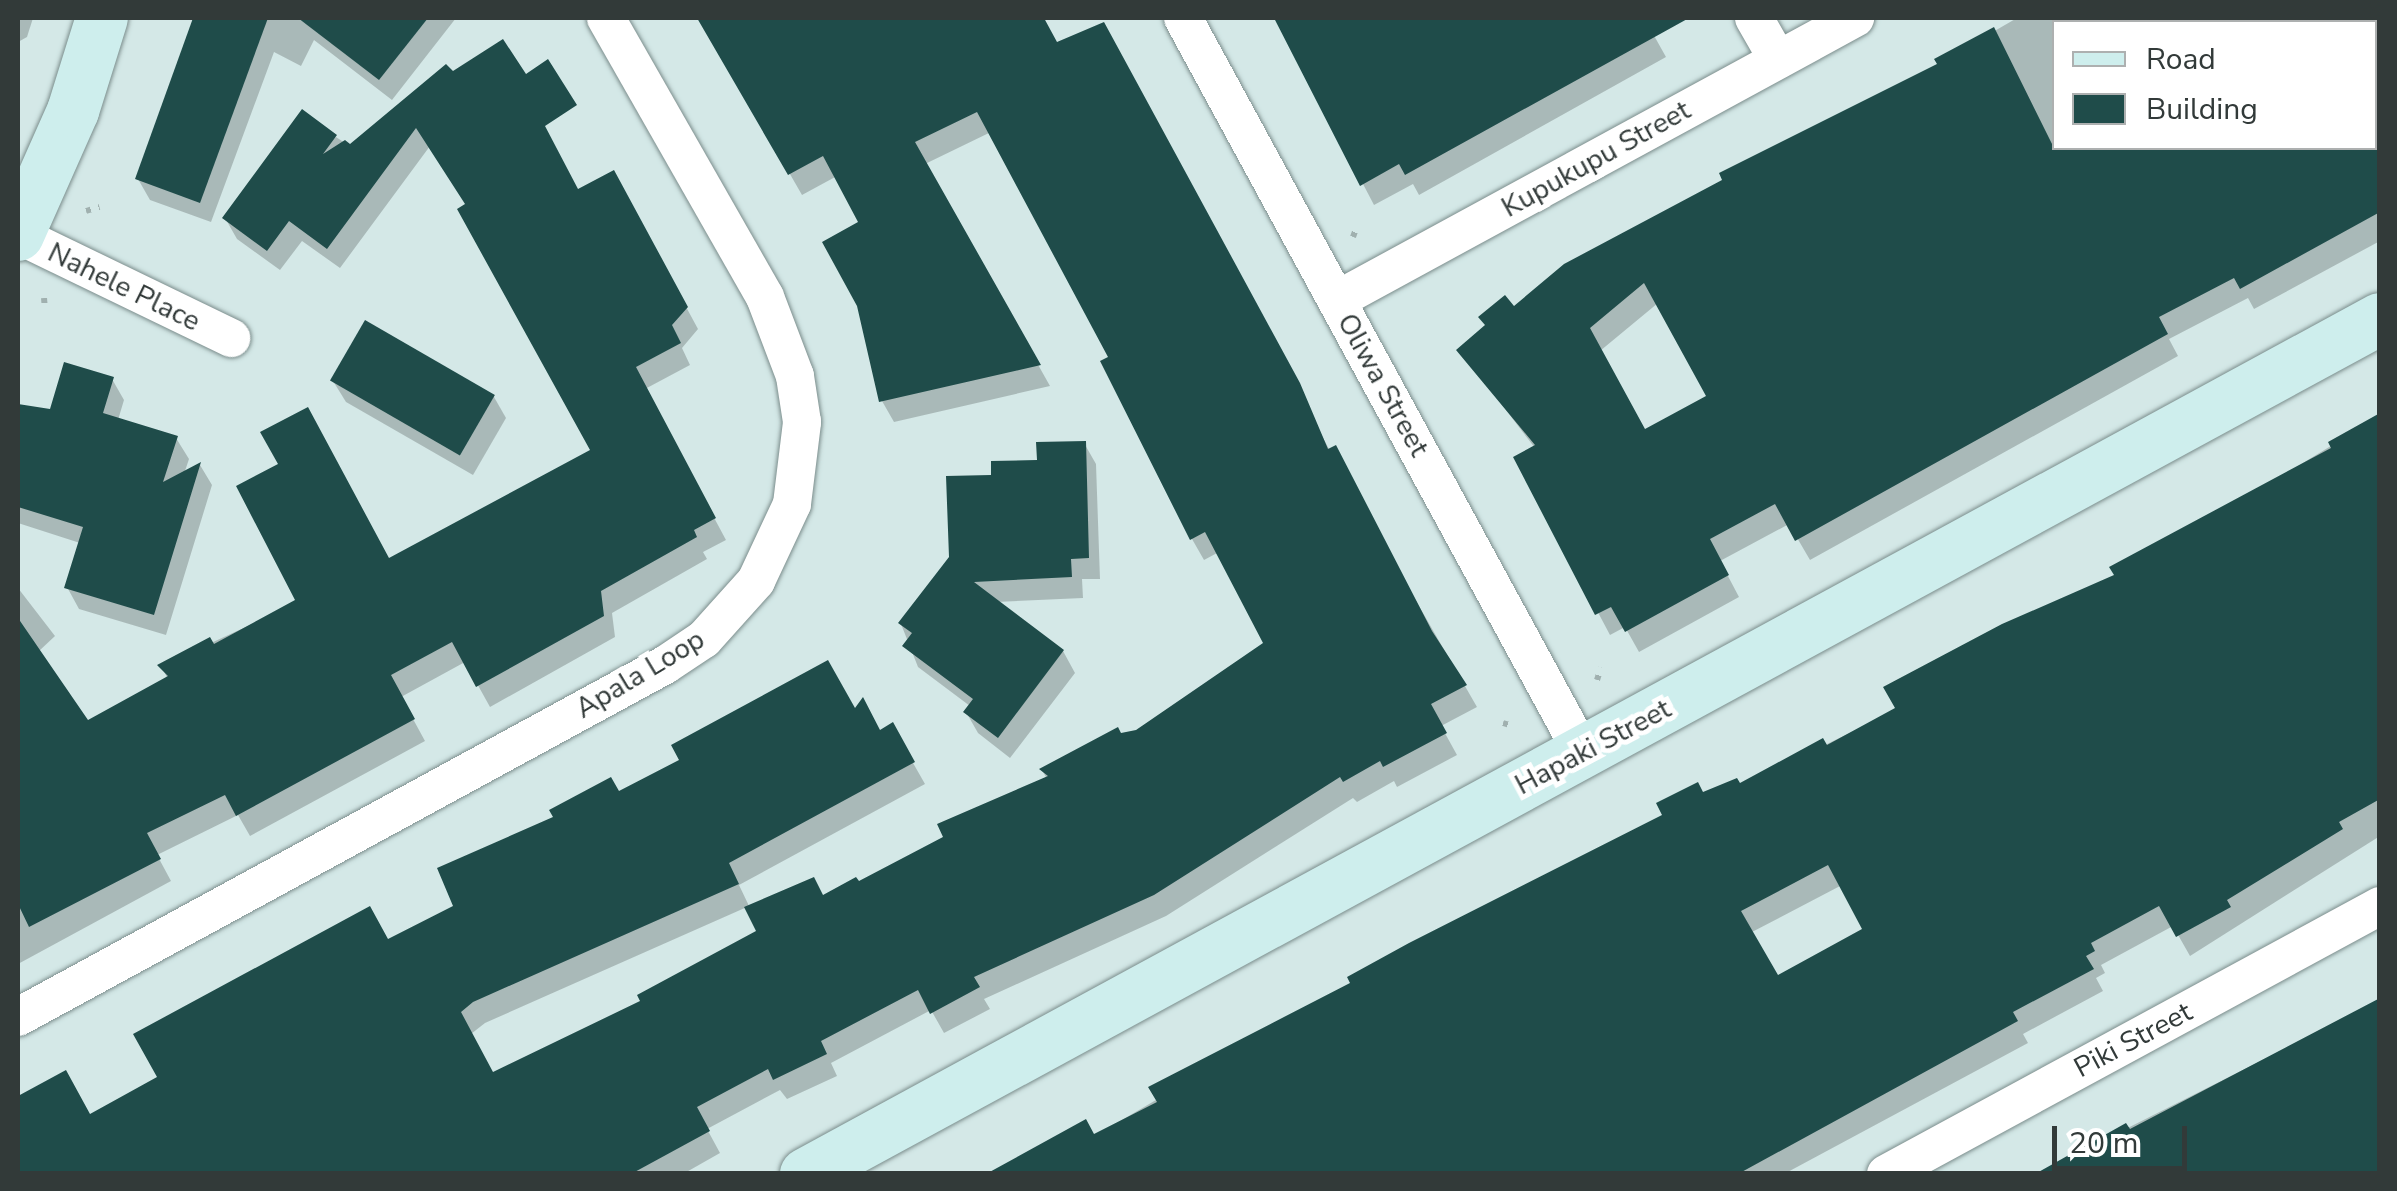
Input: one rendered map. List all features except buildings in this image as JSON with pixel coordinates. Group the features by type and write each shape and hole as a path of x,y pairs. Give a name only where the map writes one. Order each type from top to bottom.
{"street":[{"path":"18,235 73,111 102,18"},
{"name":"Apala Loop","path":"18,1017 664,665 734,610 766,564 792,504 800,464 795,376 764,297 606,18"},
{"name":"Oliwa Street","path":"1183,18 1582,752"},
{"path":"1754,18 1778,60"},
{"name":"Kupukupu Street","path":"1337,300 1855,18"},
{"name":"Nahele Place","path":"18,235 230,338"},
{"name":"Hapaki Street","path":"806,1174 2380,319"},
{"name":"Piki Street","path":"1886,1174 2380,906"}],"path":[{"path":"86,211 99,207"},
{"path":"1354,237 1357,226"},
{"path":"44,298 45,309"},
{"path":"1597,680 1602,668"},
{"path":"1502,723 1513,726"}]}
